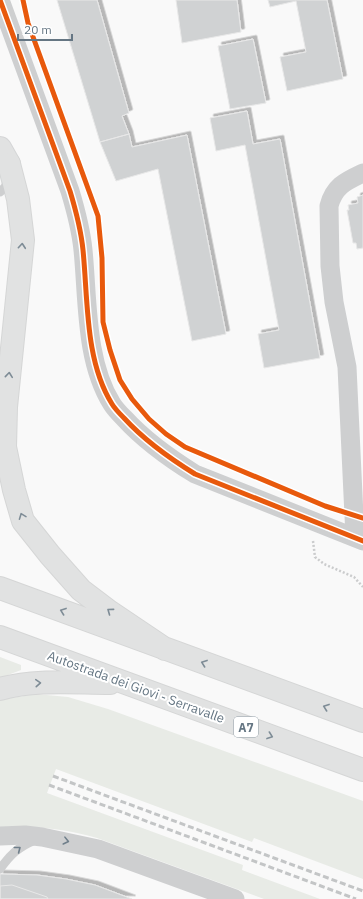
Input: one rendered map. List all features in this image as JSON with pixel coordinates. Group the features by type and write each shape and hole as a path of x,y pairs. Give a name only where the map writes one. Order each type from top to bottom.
{"highway":[{"path":"4,156 18,199 23,240 6,407 5,447 14,490 23,521 50,555 81,590 110,612 165,649"},
{"path":"0,588 363,721"},
{"name":"Autostrada dei Giovi - Serravalle","path":"0,636 363,770"},
{"path":"0,690 12,686 57,682 128,684"}],"street":[{"path":"0,0 70,191 78,217 83,250 87,314 93,354 101,381 112,405 153,446 195,474 359,539 347,367 334,302 330,266 329,206 331,197 338,188 349,179 363,173"},
{"path":"0,836 25,835 42,837 98,849 204,892 235,899"}],"lane":[{"path":"0,192 6,186 4,156"},
{"path":"0,869 8,857 22,845 42,837"}],"path":[{"path":"319,524 313,542 315,557 324,564 354,577 363,587"}],"shaded area":[{"path":"0,657 21,665 21,670 0,678"},
{"path":"36,694 68,697 108,709 363,801 363,879 254,838 252,842 56,769 47,793 243,865 242,870 320,899 264,899 97,838 49,828 0,827 0,700"}],"building":[{"path":"57,0 97,0 129,113 122,116 129,134 100,142"},
{"path":"176,0 237,0 241,32 182,43"},
{"path":"268,0 327,0 343,79 287,91 280,57 306,52 296,1 270,7"},
{"path":"253,39 266,103 230,109 218,46"},
{"path":"247,111 253,144 280,139 320,358 264,368 258,334 279,330 245,145 216,151 210,118"},
{"path":"129,134 132,147 187,135 226,334 192,341 158,169 116,181 100,142"},
{"path":"363,195 363,248 357,249 356,243 353,243 347,210 349,210 348,205 358,203 357,197"},
{"path":"0,874 37,875 66,879 95,885 132,899 0,899"},
{"path":"12,885 47,897 48,899 0,899 0,886"}],"railway":[{"path":"53,776 363,891"},
{"path":"49,785 356,899"}],"cycle path":[{"path":"0,0 70,191 80,228 92,350 103,387 113,406 149,442 195,474 363,541"},
{"path":"23,0 28,23 98,216 102,258 103,322 120,380 132,399 149,419 166,434 185,447 325,506 363,518"}]}
